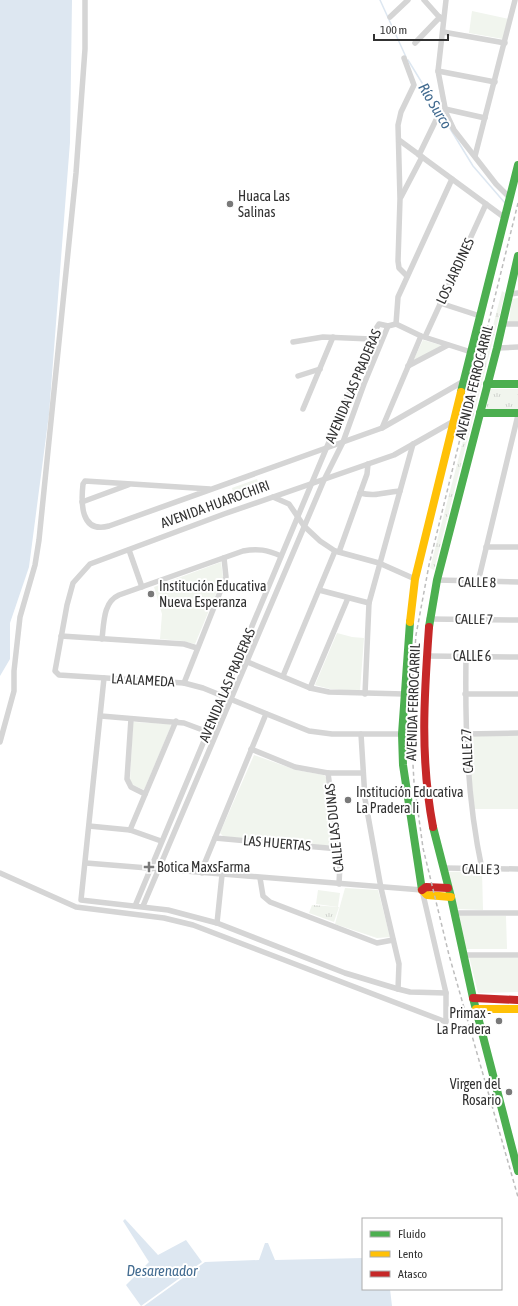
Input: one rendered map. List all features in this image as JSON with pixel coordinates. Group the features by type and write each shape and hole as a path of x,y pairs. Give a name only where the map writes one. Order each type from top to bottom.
{"street":[{"path":"0,742 14,691 14,671 20,617 35,565 39,540 77,165 85,49 85,0"},
{"path":"390,17 408,0"},
{"path":"424,0 442,19"},
{"path":"446,0 442,19 443,32 438,72 445,109 454,130 496,184 510,198"},
{"path":"475,156 515,0"},
{"path":"415,43 442,19"},
{"path":"443,32 505,43"},
{"path":"404,58 414,85 399,118 399,264 402,272 407,276"},
{"path":"438,72 495,82"},
{"path":"445,109 485,118"},
{"path":"400,199 436,120"},
{"path":"399,140 505,218"},
{"name":"AVENIDA FERROCARRIL","path":"0,874 76,907 164,918 193,925 446,1022 446,993 422,890 403,765 402,734 408,635 415,579 518,166"},
{"name":"AVENIDA LAS PRADERAS","path":"396,324 398,298 452,179"},
{"name":"LOS JARDINES","path":"382,428 408,366 440,303 486,204"},
{"name":"AVENIDA FERROCARRIL","path":"518,256 514,294 502,324 437,580 429,619 423,720 426,790 473,998 518,1172"},
{"path":"440,303 480,316"},
{"path":"388,326 396,324 423,337 471,352"},
{"path":"502,324 518,324"},
{"name":"AVENIDA LAS PRADERAS","path":"135,906 371,339 378,325 388,326 364,384 343,442 324,480 304,526 143,906"},
{"path":"293,342 323,337 371,339"},
{"path":"303,409 333,337"},
{"path":"408,366 448,345"},
{"path":"497,348 518,347"},
{"path":"298,376 320,368"},
{"name":"AVENIDA HUAROCHIRI","path":"132,484 84,482 82,512 85,517 89,522 103,527 343,442 382,428 464,381"},
{"path":"487,384 518,384"},
{"path":"478,582 518,414 480,413"},
{"name":"AVENIDA HUAROCHIRI","path":"55,671 71,590 81,573 90,564 271,497 394,455 454,420"},
{"path":"365,694 369,603 413,444"},
{"path":"283,676 319,590 337,552 367,474 368,464"},
{"path":"82,502 132,484 210,489"},
{"path":"360,493 376,496 383,492 400,491"},
{"path":"271,497 286,502 304,526 320,541 337,552 379,564 415,579"},
{"path":"486,547 518,547"},
{"path":"102,638 106,610 111,599 254,548 264,549 281,556"},
{"path":"129,550 142,587"},
{"path":"184,683 226,577 224,558"},
{"name":"CALLE 8","path":"437,580 518,582"},
{"path":"319,590 369,603"},
{"path":"310,688 348,598"},
{"name":"CALLE 7","path":"429,619 518,620"},
{"path":"61,636 184,644 197,648"},
{"name":"CALLE 6","path":"426,656 518,657"},
{"name":"CALLE 27","path":"466,657 465,694 469,789 482,868"},
{"path":"238,658 310,688 329,692 404,694"},
{"name":"LA ALAMEDA","path":"55,671 59,675 184,683 203,688 309,731 332,734 402,734"},
{"path":"104,678 82,900 168,910 217,923 345,973 398,989 410,992 446,993"},
{"path":"465,694 518,694"},
{"path":"202,873 202,867 266,714"},
{"path":"101,716 184,722 208,732"},
{"path":"131,719 127,779 131,787 145,794"},
{"path":"130,830 176,722"},
{"path":"466,734 518,733"},
{"path":"361,734 362,773 381,888 399,964 398,989"},
{"path":"252,749 295,767 328,773 362,773"},
{"name":"CALLE LAS DUNAS","path":"328,773 339,849 339,884"},
{"path":"89,826 130,830 161,841"},
{"name":"LAS HUERTAS","path":"215,838 339,849"},
{"path":"86,863 381,888 422,890 426,887 448,888"},
{"name":"CALLE 3","path":"443,868 518,869"},
{"path":"217,923 222,875"},
{"path":"260,878 263,896 270,902 377,943 393,940"},
{"path":"422,890 427,895 450,897"},
{"path":"454,913 518,913"},
{"path":"463,955 518,955"},
{"path":"473,998 516,1000 518,1010 476,1009"}],"green space":[{"path":"472,11 509,19 503,39 469,33"},
{"path":"502,291 505,293 434,570 430,568"},
{"path":"518,298 518,322 509,322 512,299"},
{"path":"423,340 444,346 413,361"},
{"path":"490,389 518,389 518,411 486,410"},
{"path":"257,479 262,493 236,502 232,488"},
{"path":"221,562 223,577 195,644 183,641 160,639 162,614 154,587"},
{"path":"337,633 352,637 364,638 360,691 330,689 315,685"},
{"path":"133,722 170,724 171,726 144,790 133,785 130,780"},
{"path":"518,735 518,809 474,809 468,736"},
{"path":"254,755 296,770 324,775 327,779 335,843 331,846 224,837 220,833"},
{"path":"482,871 483,910 455,909 447,872"},
{"path":"345,888 378,890 390,937 377,938 335,924"},
{"path":"318,890 340,893 338,907 316,904"},
{"path":"312,905 339,907 334,922 309,913"},
{"path":"457,915 506,916 507,949 463,949"},
{"path":"469,956 518,958 518,992 478,993"}],"water":[{"path":"0,0 72,0 70,142 49,414 29,567 10,623 10,659 0,676"},
{"name":"Desarenador","path":"125,1219 158,1255 186,1240 202,1262 141,1306 126,1285 149,1262 123,1221"},
{"path":"265,1243 268,1243 275,1260 362,1258 362,1290 390,1290 392,1306 144,1306 205,1262 259,1260"}],"waterway":[{"name":"Río Surco","path":"380,0 406,57"},
{"name":"Río Surco","path":"408,60 473,166 505,203"}],"railway":[{"path":"518,203 429,565 416,635 410,712 414,782 423,848 449,955 518,1197"}],"traffic: fast":[{"path":"461,392 518,165"},
{"path":"429,627 437,580 497,348 518,256"},
{"path":"487,384 518,384"},
{"path":"480,413 518,413"},
{"path":"410,622 402,734 403,765 422,890"},
{"path":"433,827 451,897 473,998 518,1171"}],"traffic: slow":[{"path":"410,622 415,579 461,392"},
{"path":"422,890 427,895 451,897"},
{"path":"476,1009 518,1009"}],"traffic: jam":[{"path":"429,627 424,727 426,776 433,827"},
{"path":"422,890 426,887 448,888"},
{"path":"473,998 518,1000"}],"place":[{"name":"Huaca Las Salinas","path":"230,204"},
{"name":"Institución Educativa Nueva Esperanza","path":"151,594"},
{"name":"Institución Educativa La Pradera Ii","path":"348,800"},
{"name":"Botica MaxsFarma","path":"149,867"},
{"name":"Primax - La Pradera","path":"499,1021"},
{"name":"Virgen del Rosario","path":"509,1092"}]}
